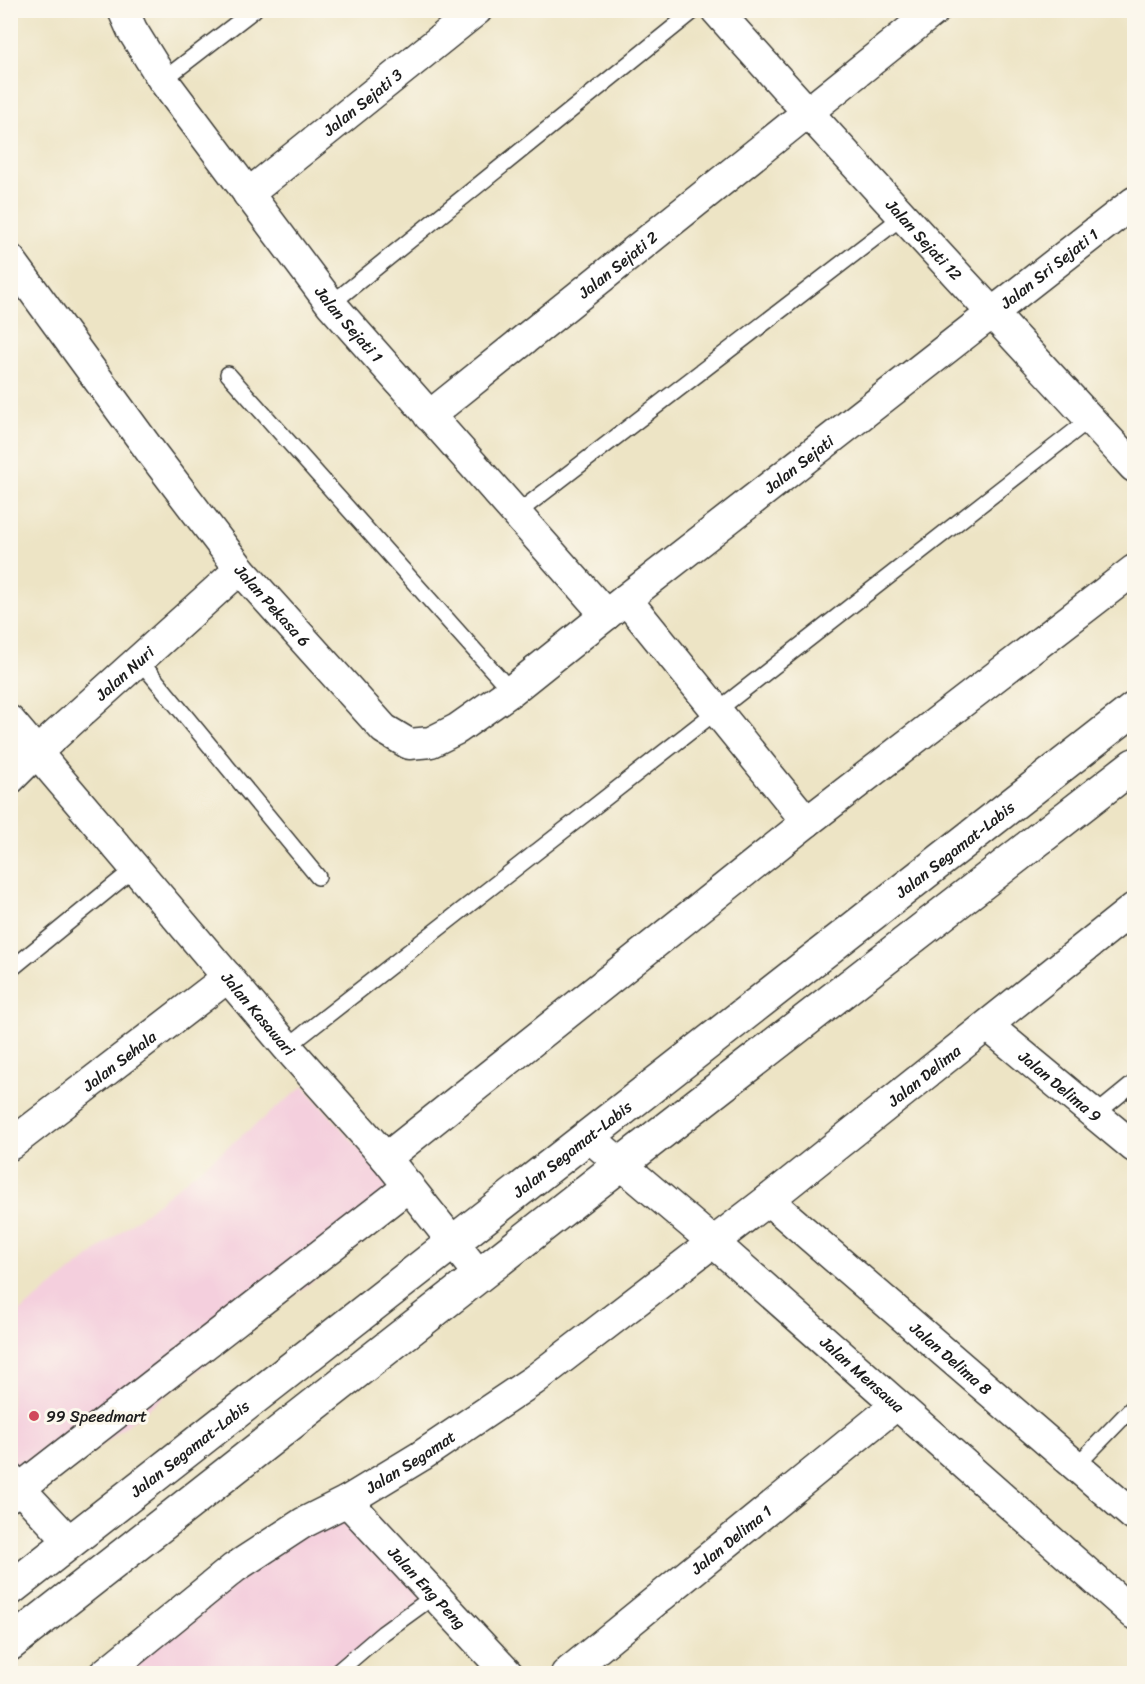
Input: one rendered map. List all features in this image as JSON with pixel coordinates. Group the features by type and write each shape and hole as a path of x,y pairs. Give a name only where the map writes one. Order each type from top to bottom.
{"highway":[{"name":"Jalan Segamat-Labis","path":"10,1589 1134,709"},
{"path":"10,1644 1134,765"}],"street":[{"name":"Jalan Sejati 1","path":"123,10 132,30 164,80 331,304 516,514 616,607 716,711 807,822"},
{"name":"Jalan Sejati 3","path":"248,194 477,10"},
{"name":"Jalan Sejati 12","path":"716,10 902,217 1134,467"},
{"name":"Jalan Sejati 2","path":"429,416 934,10"},
{"name":"Jalan Sri Sejati 1","path":"992,312 1134,202"},
{"name":"Jalan Pekasa 6","path":"10,259 150,452 240,569 384,729 409,744 431,742 458,729 512,691 616,607"},
{"name":"Jalan Sejati","path":"616,607 992,312"},
{"name":"Jalan Nuri","path":"10,779 240,569"},
{"path":"386,1158 807,822 1134,570"},
{"name":"Jalan Kasawari","path":"10,721 287,1047 386,1158 479,1275"},
{"name":"Jalan Delima","path":"713,1242 1134,908"},
{"name":"Jalan Sehala","path":"10,1144 228,977"},
{"name":"Jalan Delima 9","path":"988,1026 1134,1147"},
{"name":"Jalan Mensawa","path":"589,1137 713,1242 1134,1614"},
{"path":"70,1542 14,1488 409,1186"},
{"name":"Jalan Delima 8","path":"768,1200 1134,1515"},
{"name":"Jalan Segamat","path":"104,1674 234,1568 303,1523 347,1501 421,1456 534,1380 713,1242"},
{"name":"Jalan Delima 1","path":"566,1674 896,1405"},
{"name":"Jalan Eng Peng","path":"347,1501 508,1674"}],"lane":[{"path":"164,80 254,10"},
{"path":"331,304 695,10"},
{"path":"516,514 902,217"},
{"path":"228,374 512,691"},
{"path":"287,1047 1090,419"},
{"path":"140,662 318,877"},
{"path":"10,970 135,868"},
{"path":"1096,1114 1134,1083"},
{"path":"1077,1466 1134,1406"},
{"path":"335,1674 383,1633 434,1596"}],"shaded area":[{"path":"304,1086 410,1206 19,1509 11,1499 11,1319"},
{"path":"347,1486 450,1593 346,1673 104,1674"}],"place":[{"name":"99 Speedmart","path":"34,1416"}]}
